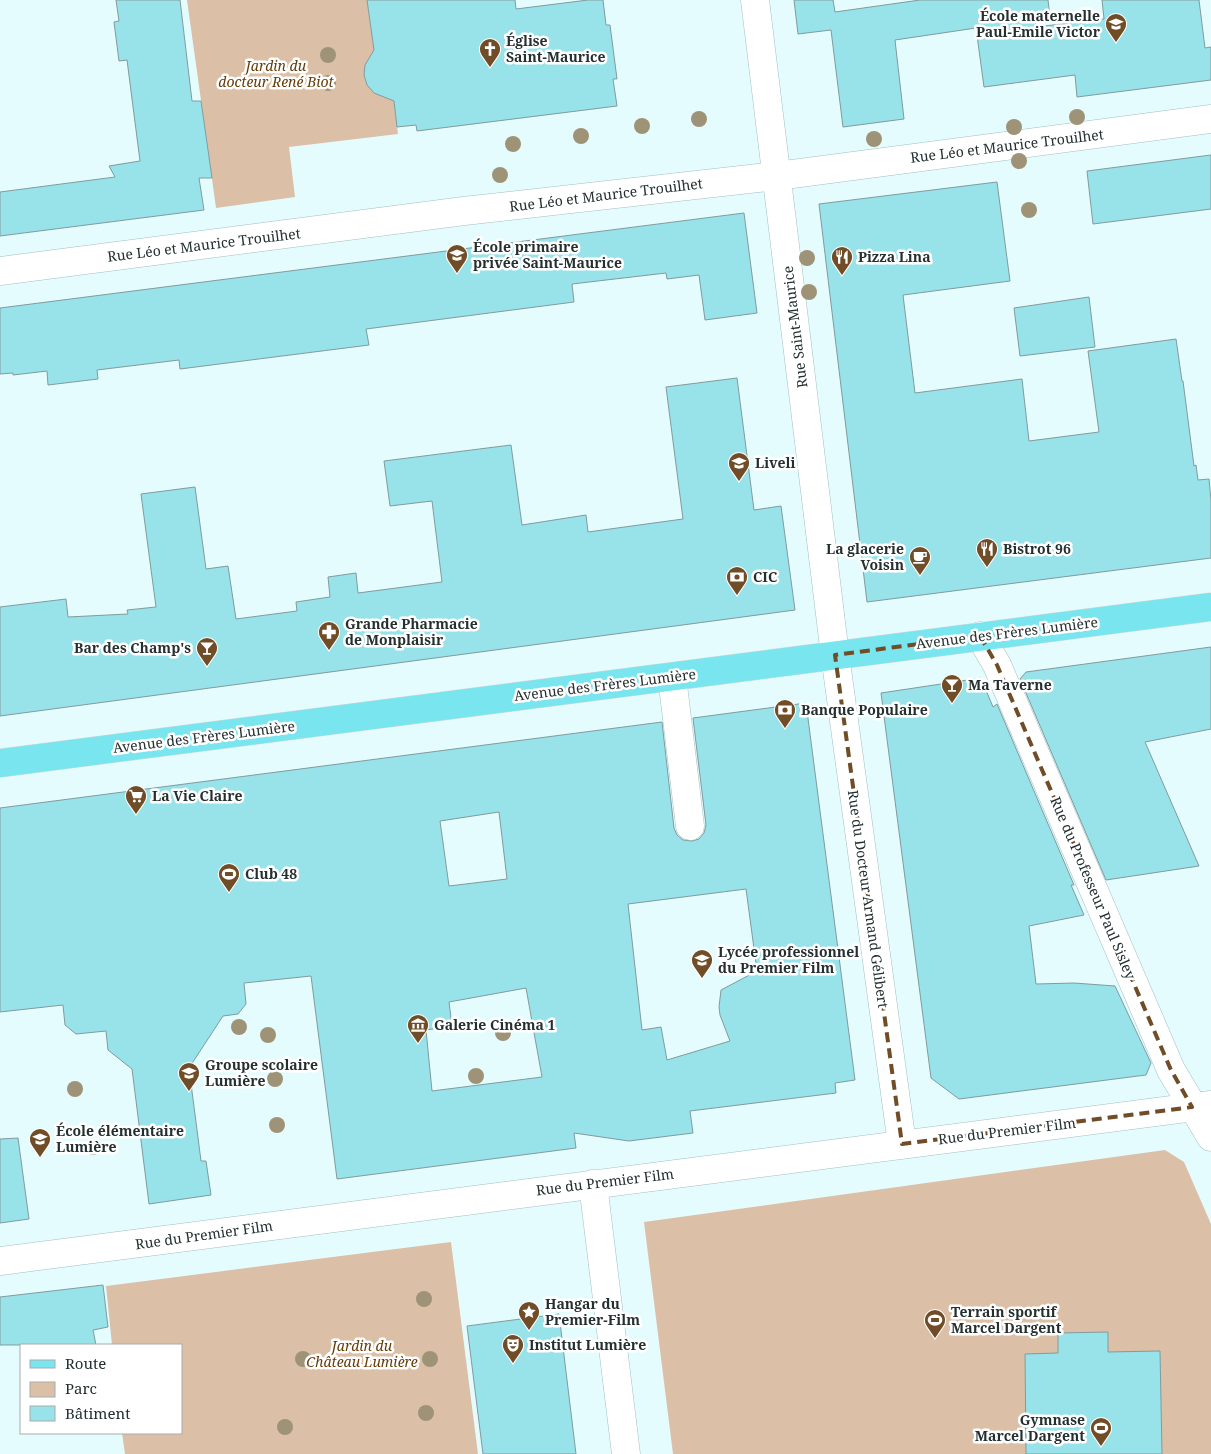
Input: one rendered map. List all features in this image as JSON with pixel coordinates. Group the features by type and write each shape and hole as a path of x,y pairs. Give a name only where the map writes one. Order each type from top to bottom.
{"main road":[{"name":"Avenue des Frères Lumière","path":"0,764 1211,607"}],"street":[{"name":"Rue Saint-Maurice","path":"755,0 835,655"},
{"name":"Rue Léo et Maurice Trouilhet","path":"0,271 464,211 777,176 1211,119"},
{"name":"Rue du Professeur Paul Sisley","path":"980,636 997,665 1171,1070 1202,1106 1211,1137"},
{"name":"Rue du Docteur Armand Gélibert","path":"835,655 902,1144"},
{"path":"672,677 690,826"},
{"name":"Rue du Premier Film","path":"0,1261 1202,1106"},
{"path":"592,1184 626,1454"}],"highlighted area":[{"path":"980,636 997,665 1171,1070 1192,1107 902,1144 835,655"}],"green space":[{"name":"Jardin du docteur René Biot","path":"187,0 367,0 370,21 384,20 398,134 289,147 295,197 216,208"},
{"name":"Terrain sportif Marcel Dargent","path":"1165,1150 1184,1162 1211,1224 1211,1454 673,1454 644,1222"},
{"name":"Jardin du Château Lumière","path":"451,1242 478,1454 125,1454 122,1434 182,1434 182,1344 112,1344 106,1286"}],"building":[{"path":"116,0 180,0 192,101 201,101 212,178 199,178 204,210 0,236 0,192 115,177 109,166 140,161 127,60 119,61 114,22 119,21"},
{"name":"Église Saint-Maurice","path":"367,0 515,0 516,9 588,0 603,0 606,25 610,25 617,79 613,79 617,106 417,131 416,125 397,127 394,101 374,93 367,85 364,75 365,65 374,50"},
{"path":"794,0 833,0 835,12 920,0 1048,0 1050,17 1035,20 1036,27 1104,19 1102,0 1199,0 1205,48 1211,47 1211,80 1077,97 1075,75 984,87 976,28 895,40 904,119 843,127 831,30 798,34"},
{"path":"1211,155 1211,209 1093,224 1087,171"},
{"path":"997,182 1010,281 903,295 915,393 1022,379 1029,441 1099,432 1088,351 1176,339 1194,466 1196,465 1198,480 1209,479 1211,558 867,602 819,204"},
{"path":"744,213 757,313 705,320 699,275 667,279 666,273 572,284 574,302 366,329 369,345 180,369 179,360 97,370 98,379 48,385 47,371 13,375 13,373 0,374 0,308"},
{"path":"1089,297 1095,347 1020,356 1014,308"},
{"path":"737,378 754,510 781,506 795,610 0,716 0,607 66,599 68,617 128,614 127,610 156,607 141,494 195,487 206,569 228,566 236,619 297,611 296,602 330,597 328,577 356,573 358,593 442,582 432,501 390,506 384,461 511,445 522,525 586,515 588,532 683,519 666,387"},
{"path":"1211,647 1211,729 1145,742 1199,866 1106,880 1020,679 1026,672"},
{"path":"981,678 993,707 997,704 1074,885 1071,885 1084,915 1029,926 1036,984 1074,983 1115,986 1151,1063 1146,1075 959,1099 931,1078 881,693"},
{"path":"806,703 855,1080 835,1083 836,1093 690,1111 693,1133 629,1141 574,1133 576,1148 337,1179 311,976 244,983 246,1004 238,1014 223,1016 189,1068 201,1161 206,1161 211,1195 149,1204 132,1069 108,1050 106,1031 76,1034 65,1025 63,1005 0,1012 0,808 662,722 674,828 677,835 683,840 692,841 699,839 704,833 706,825 693,718","holes":["499,812 507,879 449,886 440,821","746,889 757,971 721,990 720,1015 730,1041 667,1060 661,1027 642,1030 628,904","526,988 542,1077 432,1091 426,1030 452,1026 449,1002"]},
{"path":"18,1138 29,1219 0,1223 0,1139"},
{"path":"103,1285 108,1327 93,1330 96,1344 0,1345 0,1297"},
{"path":"559,1314 576,1454 483,1454 467,1326"},
{"path":"1108,1332 1108,1352 1160,1351 1162,1454 1026,1454 1025,1354 1058,1353 1058,1333"}],"place":[{"name":"École maternelle Paul-Emile Victor","path":"1116,43"},
{"name":"Église Saint-Maurice","path":"490,68"},
{"name":"École primaire privée Saint-Maurice","path":"457,274"},
{"name":"Pizza Lina","path":"842,276"},
{"name":"Liveli","path":"739,482"},
{"name":"Bistrot 96","path":"987,568"},
{"name":"La glacerie Voisin","path":"920,576"},
{"name":"CIC","path":"737,596"},
{"name":"Grande Pharmacie de Monplaisir","path":"329,651"},
{"name":"Bar des Champ's","path":"207,667"},
{"name":"Ma Taverne","path":"952,704"},
{"name":"Banque Populaire","path":"785,729"},
{"name":"La Vie Claire","path":"136,815"},
{"name":"Club 48","path":"229,893"},
{"name":"Lycée professionnel du Premier Film","path":"702,979"},
{"name":"Galerie Cinéma 1","path":"418,1044"},
{"name":"Groupe scolaire Lumière","path":"189,1092"},
{"name":"École élémentaire Lumière","path":"40,1158"},
{"name":"Hangar du Premier-Film","path":"529,1331"},
{"name":"Terrain sportif Marcel Dargent","path":"935,1339"},
{"name":"Institut Lumière","path":"513,1364"},
{"name":"Gymnase Marcel Dargent","path":"1101,1447"}]}
